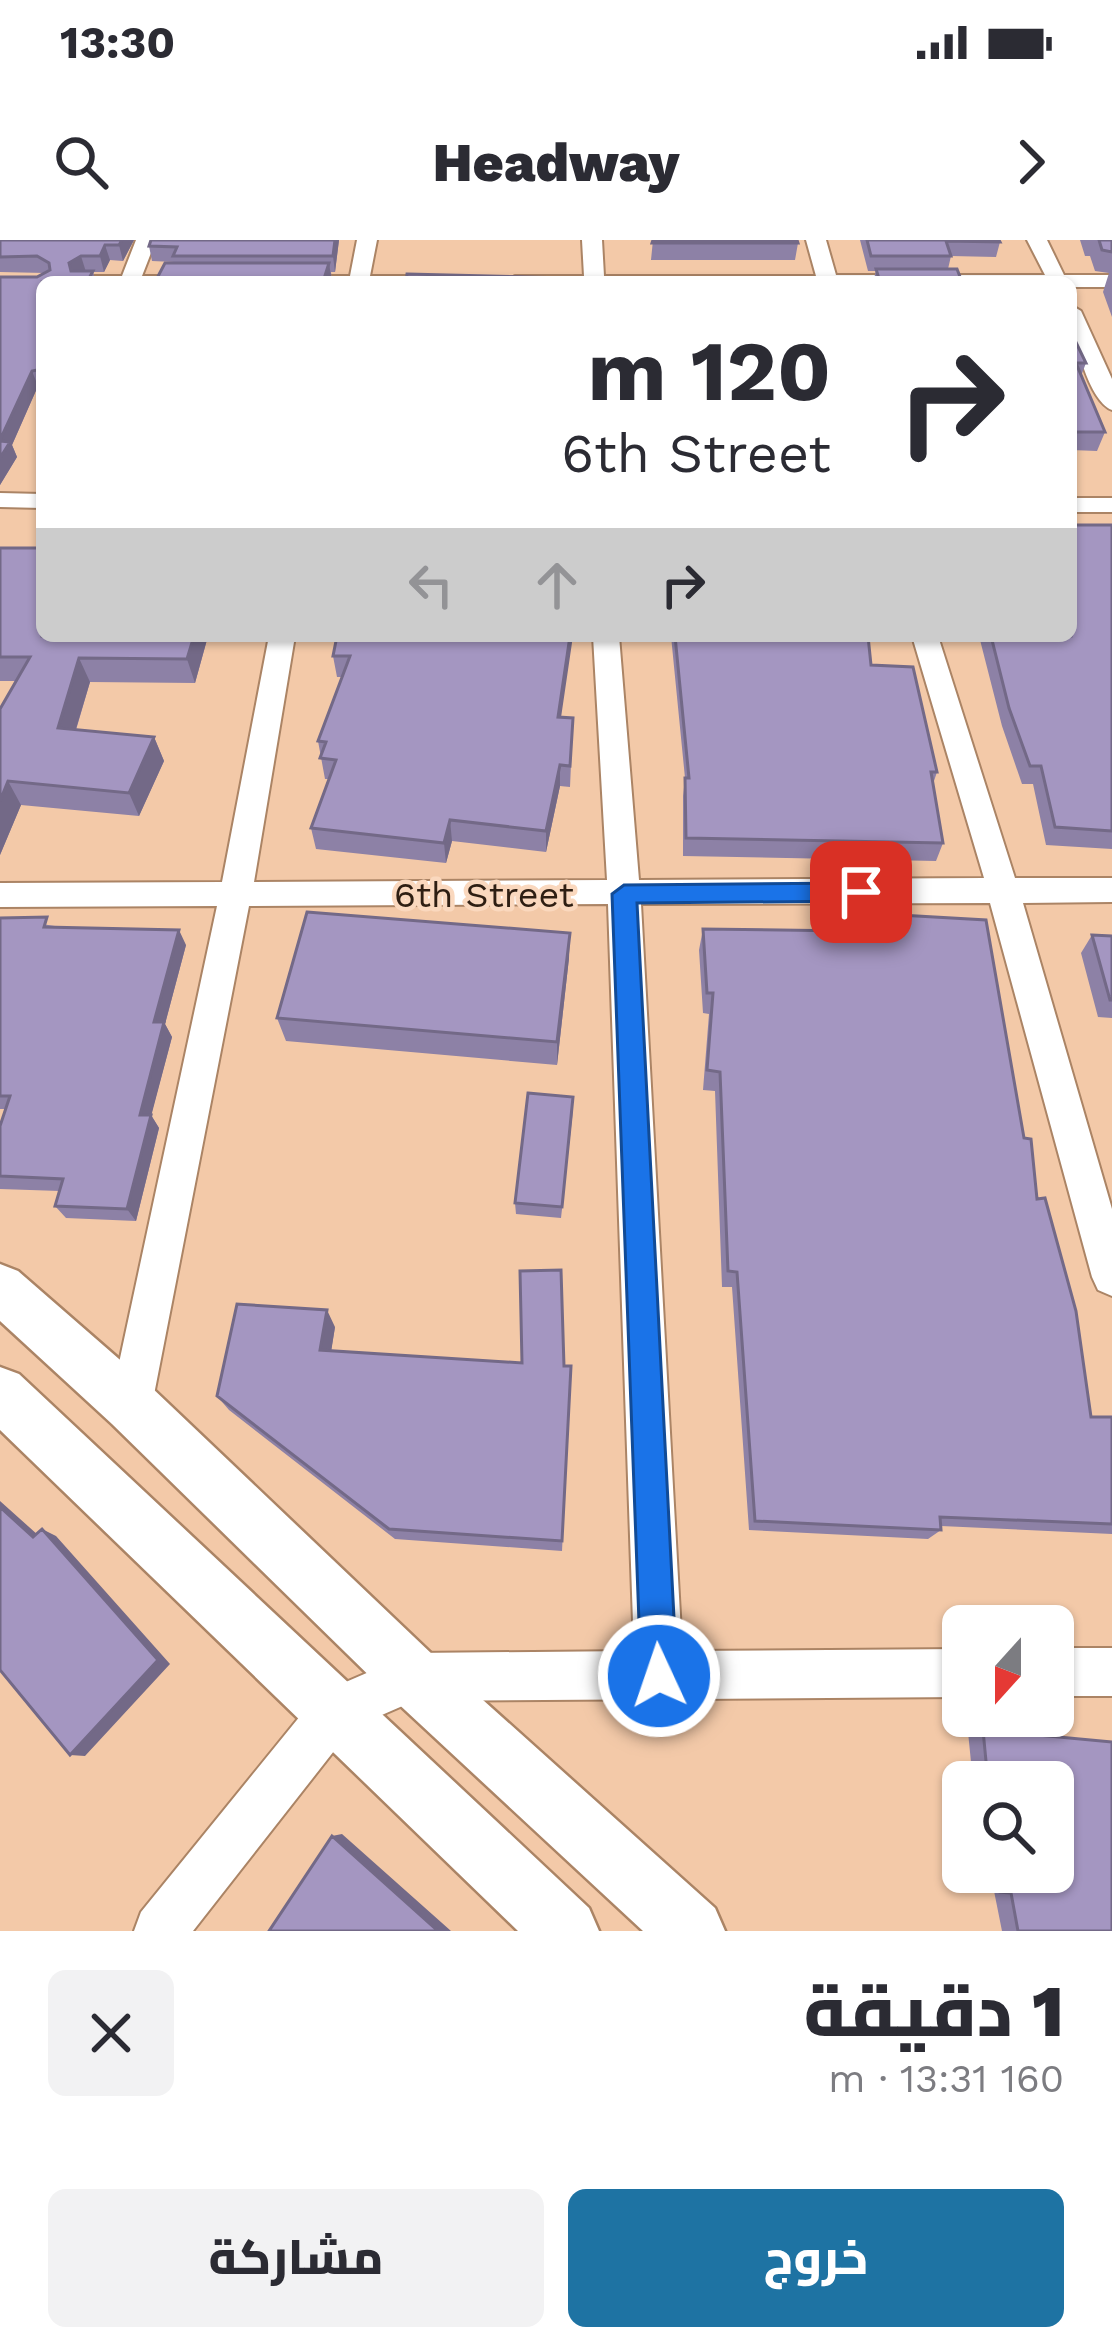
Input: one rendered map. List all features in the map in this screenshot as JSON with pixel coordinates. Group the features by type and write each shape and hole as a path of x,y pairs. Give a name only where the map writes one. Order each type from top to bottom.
{"street":[{"path":"132,276 146,240"},
{"path":"360,276 368,240"},
{"path":"592,240 594,276"},
{"path":"816,240 827,276"},
{"path":"1037,240 1055,276"},
{"path":"1077,281 1112,280"},
{"path":"1077,324 1112,404"},
{"path":"0,500 36,499"},
{"path":"1077,505 1112,505"},
{"path":"131,1405 235,896 281,642"},
{"path":"606,642 624,894 659,1676"},
{"path":"927,642 1003,890 1112,1277"},
{"name":"6th Street","path":"0,895 1112,890"},
{"path":"0,1288 131,1405 413,1677 692,1931"},
{"path":"4,1405 566,1931"},
{"path":"1074,1672 1112,1672"},
{"path":"160,1931 335,1711 413,1677 942,1673"}],"building":[{"path":"0,240 122,240 119,245 105,245 100,256 81,256 69,263 71,271 93,271 90,276 39,276 50,270 49,263 37,256 0,257"},
{"path":"151,240 335,240 333,256 173,256 177,247 149,246"},
{"path":"797,240 798,243 652,243"},
{"path":"867,240 999,240 1000,242 946,241 951,256 871,256"},
{"path":"1099,240 1112,240 1112,252 1102,250"},
{"path":"165,263 329,263 325,276 158,276"},
{"path":"876,269 957,269 960,276 878,276"},
{"path":"0,277 36,277 36,370 0,440"},
{"path":"1077,365 1105,432 1077,432"},
{"path":"1077,525 1112,525 1112,831 1055,827 1041,766 1030,766 992,642 1077,642"},
{"path":"0,548 36,548 36,642 192,642 187,659 79,658 58,728 154,737 129,793 8,781 0,801 0,709 30,657 0,657"},
{"path":"336,642 569,642 558,717 573,718 570,766 560,765 546,831 450,820 444,843 311,828 336,760 320,758 326,742 318,741 350,656 333,656"},
{"path":"676,642 869,642 871,665 913,667 937,772 931,772 943,843 686,838 685,778 689,778"},
{"path":"307,912 570,933 557,1042 277,1018"},
{"path":"847,912 986,920 1024,1138 1031,1139 1037,1199 1045,1198 1076,1311 1091,1417 1112,1417 1112,1524 940,1517 941,1530 755,1521 737,1272 728,1271 720,1072 707,1070 713,993 707,993 703,929 849,931"},
{"path":"47,917 44,927 179,930 154,1022 164,1022 140,1115 151,1115 127,1209 55,1206 63,1179 0,1176 0,1126 10,1096 0,1096 0,918"},
{"path":"1092,935 1112,936 1112,1000 1110,1000"},
{"path":"528,1093 573,1097 562,1207 515,1203"},
{"path":"561,1270 564,1366 571,1366 562,1541 389,1529 217,1396 237,1304 327,1310 320,1350 522,1363 520,1271"},
{"path":"0,1507 33,1537 42,1529 158,1660 70,1755 0,1670"},
{"path":"984,1737 1112,1742 1112,1931 1018,1931 1011,1893 1074,1893 1074,1761 986,1761"},
{"path":"332,1836 438,1931 269,1931"}],"route":[{"path":"659,1676 624,894 861,892"}]}
